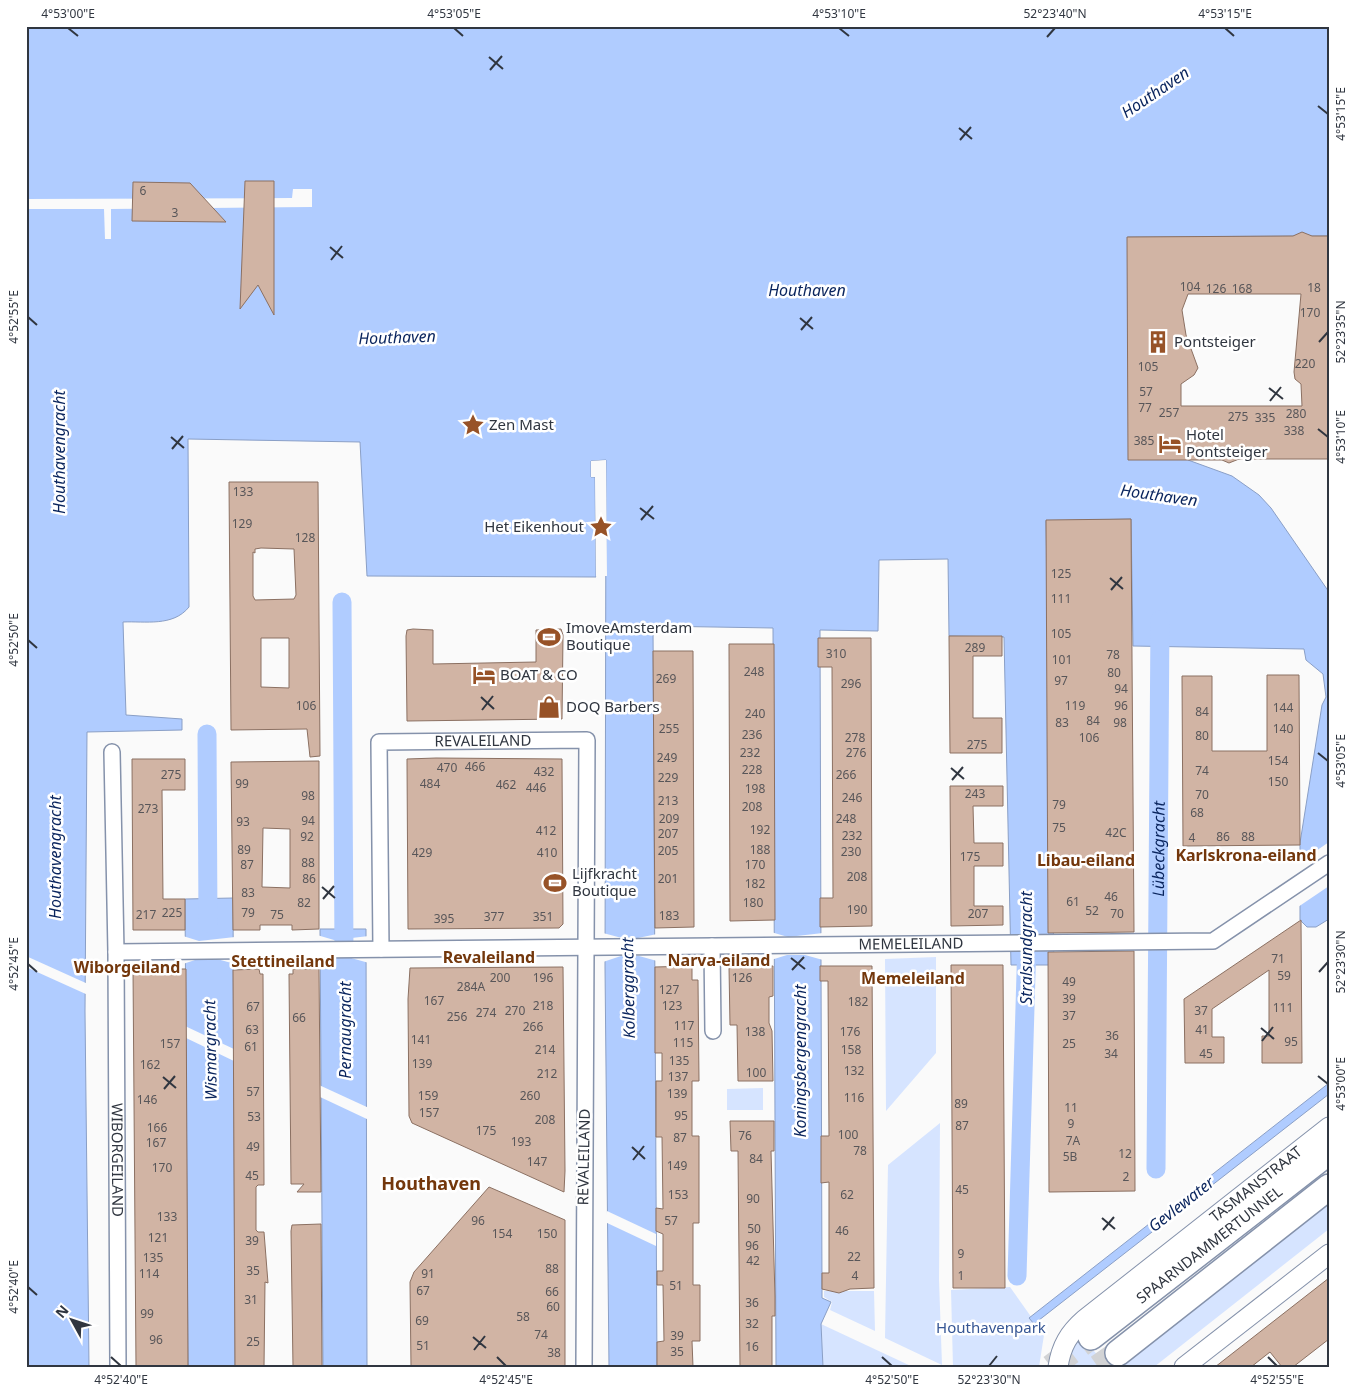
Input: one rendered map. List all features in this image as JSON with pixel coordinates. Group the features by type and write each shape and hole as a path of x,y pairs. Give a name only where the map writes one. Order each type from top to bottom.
{"highway":[{"name":"SPAARNDAMMERTUNNEL","path":"1090,1337 1329,1152"},
{"name":"SPAARNDAMMERTUNNEL","path":"1118,1353 1329,1187"}],"street":[{"name":"REVALEILAND","path":"379,949 379,742 587,740 593,947 584,1367"},
{"name":"WIBORGEILAND","path":"112,752 116,952 118,1367"},
{"name":"MEMELEILAND","path":"593,947 1186,943 1213,941 1329,863"},
{"path":"712,946 713,1032"},
{"path":"116,952 593,947"},
{"name":"TASMANSTRAAT","path":"1058,1367 1063,1345 1071,1332 1085,1319 1329,1127"},
{"path":"1184,1367 1329,1254"}],"green space":[{"path":"936,957 936,1053 886,1111 885,959"},
{"path":"763,1088 763,1110 727,1110 727,1089"},
{"path":"940,1123 939,1280 942,1365 885,1338 888,1165"},
{"path":"1329,1201 1329,1229 1154,1367 1069,1367 1073,1346 1088,1330 1091,1345 1095,1352 1098,1355 1117,1361"},
{"name":"Houthavenpark","path":"1010,1287 1044,1335 1039,1367 953,1367 951,1290"},
{"path":"824,1291 874,1291 875,1331 830,1310 832,1302 824,1297"},
{"name":"Houthavenpark","path":"821,1324 913,1367 823,1367"}],"water":[{"name":"Houthaven","path":"26,26 1329,26 1329,236 1128,237 1188,460 1232,476 1259,495 1271,508 1329,592 1329,919 1316,927 1307,927 1300,920 1300,843 1322,705 1326,697 1323,674 1306,660 1304,649 1133,646 1131,519 1046,521 1054,965 1011,965 1004,637 949,636 948,559 879,560 878,631 820,630 822,1298 831,1302 821,1324 823,1367 776,1367 773,628 653,626 657,1367 609,1367 605,967 606,460 591,461 591,477 595,477 596,577 367,576 360,442 188,439 189,607 175,618 167,620 158,622 123,622 126,715 182,719 182,730 87,732 85,1011 89,1367 26,1367"},
{"path":"233,898 235,1367 188,1367 185,899"},
{"path":"320,929 366,929 367,1367 323,1367"},
{"name":"Gevlewater","path":"1329,1083 1329,1094 1034,1324 1029,1318"}],"pier":[{"path":"293,189 312,189 312,207 111,209 111,239 105,239 104,209 26,209 26,199 292,198"},
{"path":"606,460 607,576 605,576 603,463 593,463 593,474 597,477 598,576 596,577 595,477 591,477 591,461"},
{"path":"1329,842 1329,886 1298,907 1297,864"},
{"path":"771,932 788,937 823,933 823,960 805,955 787,955 771,960"},
{"path":"603,933 622,938 638,938 657,934 657,961 639,956 621,956 603,962"},
{"path":"317,935 334,940 369,936 369,963 351,958 333,958 318,963"},
{"path":"183,936 199,941 235,937 235,964 217,959 198,959 183,964"},
{"path":"26,956 88,984 88,995 26,967"},
{"path":"185,1026 236,1050 236,1062 184,1037"},
{"path":"319,1085 369,1108 369,1120 318,1096"},
{"path":"607,1211 656,1234 656,1246 605,1222"}],"building":[{"path":"245,181 274,181 274,315 258,285 240,309"},
{"path":"133,182 190,183 226,222 132,221"},
{"name":"Pontsteiger","path":"1302,232 1312,236 1329,236 1329,459 1239,459 1229,463 1222,460 1128,460 1127,237 1293,236","holes":["1188,294 1301,294 1294,372 1295,379 1301,384 1302,406 1181,406 1181,384 1194,375 1198,368 1186,335 1182,310"]},
{"path":"229,482 318,482 320,756 310,757 307,729 231,730","holes":["255,549 294,549 296,595 294,599 255,600 253,596 253,552 255,553","261,638 289,638 289,688 261,687"]},
{"path":"1131,519 1134,932 1048,933 1046,520"},
{"name":"BOAT & CO","path":"561,629 563,635 562,719 407,721 406,636 407,630 433,630 433,664 536,662 536,630"},
{"path":"949,636 1002,636 1002,656 973,656 973,718 1002,718 1002,753 950,753"},
{"path":"818,638 871,638 872,926 820,927 820,898 833,898 832,667 818,667"},
{"path":"729,644 774,644 775,920 730,921"},
{"path":"653,651 693,651 694,927 655,928"},
{"path":"1267,675 1299,675 1300,845 1183,846 1182,676 1212,676 1212,751 1267,751"},
{"path":"132,759 185,759 185,790 162,790 163,899 185,899 185,930 133,930"},
{"path":"407,759 562,759 563,924 559,928 408,929"},
{"path":"319,761 319,929 292,930 292,925 260,925 260,930 233,930 231,762","holes":["263,828 290,829 290,888 262,887"]},
{"path":"950,786 1003,786 1003,806 973,806 974,843 1003,843 1003,866 974,866 974,906 1003,906 1003,925 951,926"},
{"path":"1301,920 1302,1063 1262,1063 1262,1036 1269,1036 1269,970 1212,1009 1212,1037 1224,1037 1224,1063 1185,1063 1184,999"},
{"path":"1134,951 1135,1191 1049,1192 1048,952"},
{"path":"951,965 1003,965 1005,1288 953,1288"},
{"path":"692,966 692,980 698,980 699,1081 692,1081 692,1136 699,1136 699,1223 693,1223 693,1285 700,1285 700,1341 692,1341 693,1367 657,1367 657,1342 664,1341 663,1285 657,1285 657,1271 663,1271 663,1234 656,1231 656,1208 663,1209 662,1137 656,1137 656,1081 662,1081 662,1053 655,1053 655,967"},
{"path":"773,966 773,996 769,997 769,1023 772,1031 773,1081 738,1081 737,1025 730,1025 729,967"},
{"path":"820,966 872,966 874,1288 850,1289 839,1293 822,1289 822,1273 829,1273 829,1182 821,1183 821,1136 829,1136 828,981 820,981"},
{"path":"563,967 564,1192 412,1123 409,1116 408,999 410,968"},
{"path":"133,969 186,969 188,1367 136,1367"},
{"path":"259,969 260,974 263,974 264,1185 256,1187 256,1230 264,1232 268,1283 265,1282 264,1367 235,1367 233,970"},
{"path":"293,969 319,969 321,1192 297,1192 304,1184 291,1184 289,974 293,974"},
{"path":"730,1121 774,1121 774,1151 771,1151 775,1297 775,1316 772,1316 772,1367 740,1367 738,1151 731,1151"},
{"path":"489,1187 565,1220 565,1367 411,1367 410,1282 414,1272"},
{"path":"321,1224 322,1367 293,1367 292,1225"},
{"path":"1329,1278 1329,1339 1293,1367 1282,1367 1270,1352 1251,1367 1215,1367"}],"waterway":[{"name":"Pernaugracht","path":"342,602 344,953"},
{"name":"Lübeckgracht","path":"1156,1169 1160,620"},
{"name":"Wismargracht","path":"207,734 208,923"},
{"name":"Stralsundgracht","path":"1017,1276 1027,940"}],"tunnel":[{"path":"1051,1367 1091,1337"},
{"path":"1098,1367 1118,1353"}],"place":[{"name":"Pontsteiger","path":"1158,342"},
{"name":"Zen Mast","path":"473,425"},
{"name":"Hotel Pontsteiger","path":"1170,444"},
{"name":"Het Eikenhout","path":"601,527"},
{"name":"ImoveAmsterdam Boutique","path":"549,637"},
{"name":"BOAT & CO","path":"484,675"},
{"name":"DOQ Barbers","path":"549,707"},
{"name":"Lijfkracht Boutique","path":"555,883"}],"district":[{"name":"Karlskrona-eiland","path":"1246,855"},
{"name":"Libau-eiland","path":"1086,860"},
{"name":"Revaleiland","path":"489,957"},
{"name":"Narva-eiland","path":"719,960"},
{"name":"Stettineiland","path":"283,961"},
{"name":"Wiborgeiland","path":"127,967"},
{"name":"Memeleiland","path":"913,978"},
{"name":"Houthaven","path":"431,1184"}],"water label":[{"name":"Houthavengracht","path":"59,452"},
{"name":"Houthavengracht","path":"55,857"},
{"name":"Kolberggracht","path":"628,988"},
{"name":"Koningsbergengracht","path":"800,1061"}]}
